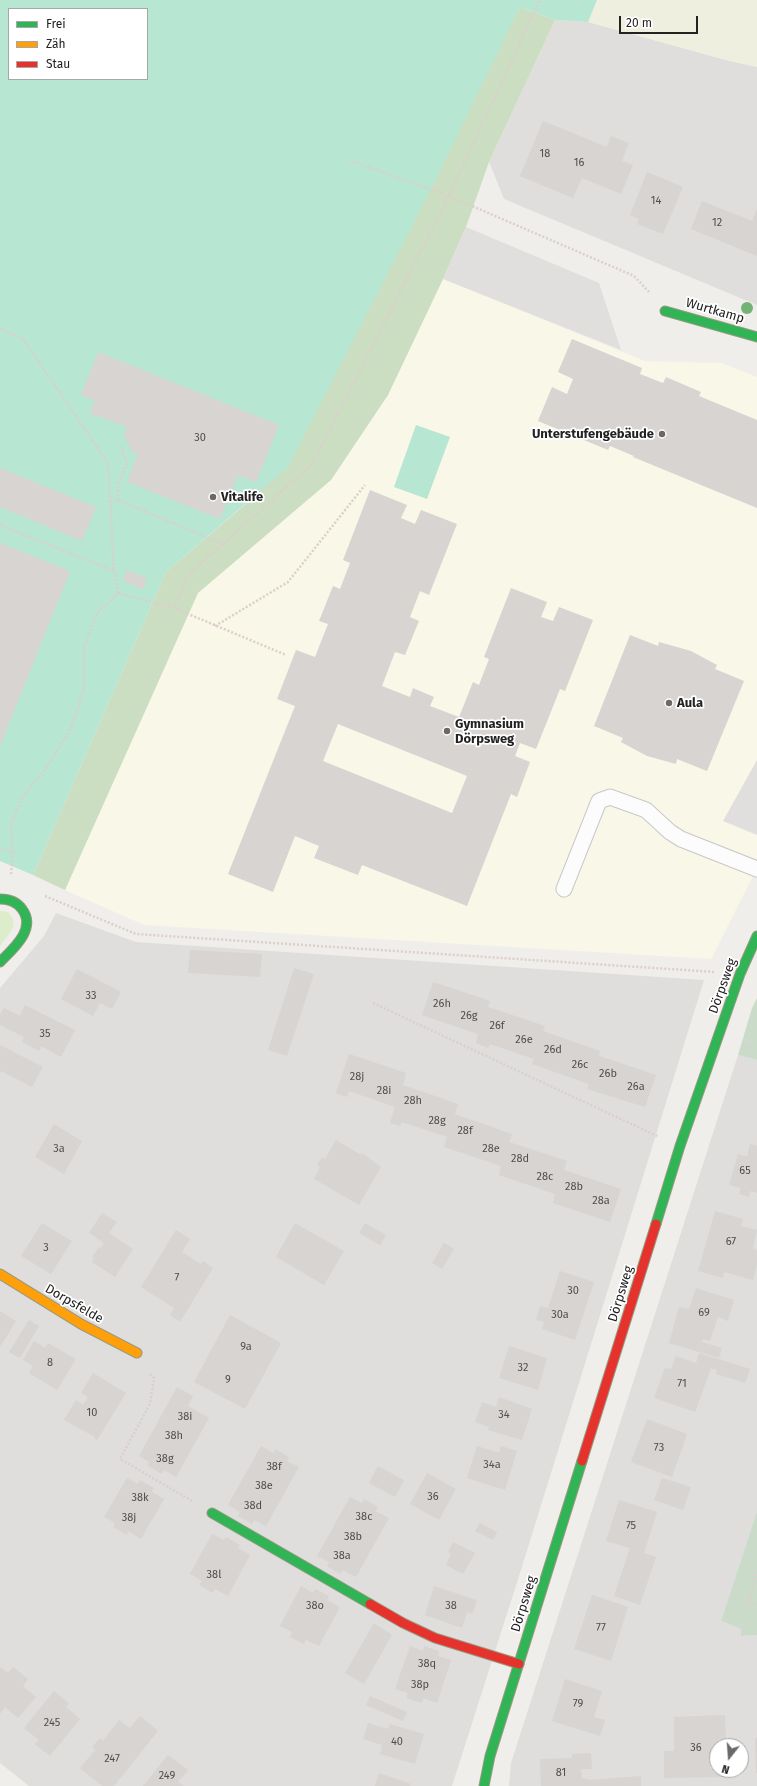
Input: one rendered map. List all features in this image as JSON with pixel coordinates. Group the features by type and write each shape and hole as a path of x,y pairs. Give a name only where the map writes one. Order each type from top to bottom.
{"street":[{"name":"Wurtkamp","path":"665,311 757,337"},
{"path":"0,899 15,902 24,910 28,920 27,930 22,940 0,962"},
{"name":"Dörpsweg","path":"484,1786 490,1756 680,1146 740,974 757,936"},
{"name":"Dorpsfelde","path":"0,1274 81,1324 137,1353"},
{"path":"212,1513 403,1623 435,1638 519,1664"}],"lane":[{"path":"564,889 599,801 610,797 646,810 670,832 681,839 757,869"}],"path":[{"path":"174,608 188,575 313,463 449,196 540,0"},
{"path":"349,160 449,196 634,276 665,311"},
{"path":"0,329 23,339 108,463 114,571 118,593"},
{"path":"118,500 118,485 127,464 121,446"},
{"path":"215,626 288,582 365,485"},
{"path":"110,501 118,500 223,544"},
{"path":"0,525 114,571"},
{"path":"118,593 174,608 286,655"},
{"path":"0,848 13,853 11,824 23,796 46,770 71,729 84,689 84,647 97,613 118,593"},
{"path":"39,894 136,934 740,974"},
{"path":"373,1003 680,1146"},
{"path":"137,1353 154,1378 150,1404 120,1459 195,1503"},
{"path":"757,1574 748,1604 757,1604"}],"shaded area":[{"path":"555,20 588,22 757,67 757,305 504,199 489,162"},
{"path":"466,227 599,283 621,350 443,279"},
{"name":"Gymnasium Dörpsweg","path":"443,279 645,361 722,363 757,377 757,868 711,959 144,925 65,890 198,593 331,480 388,395"},
{"path":"757,760 757,835 723,821"},
{"path":"56,913 136,942 704,980 520,1573 452,1786 29,1786 0,1763 0,988 44,936"},
{"path":"738,1055 757,1060 757,1511 721,1621 741,1629 741,1636 757,1635 757,1786 509,1786 511,1763"}],"green space":[{"path":"0,0 597,0 588,22 555,20 520,7 431,189 288,467 166,572 33,875 0,861"},
{"path":"597,0 757,0 757,67 588,22"},
{"path":"520,7 555,20 489,162 466,227 443,279 388,395 331,480 198,593 65,890 33,875 166,572 248,502"},
{"path":"416,425 450,437 427,499 394,487"},
{"path":"0,911 8,912 12,916 13,925 9,934 0,946"},
{"path":"757,998 757,1060 738,1055 752,1008"},
{"path":"757,1511 757,1635 741,1636 741,1629 721,1621"}],"building":[{"path":"543,121 607,147 611,136 629,143 622,161 633,165 621,194 582,178 573,198 520,176"},
{"path":"647,172 683,187 663,234 637,224 639,219 630,215"},
{"path":"702,201 752,221 757,209 757,256 691,229"},
{"name":"Unterstufengebäude","path":"572,339 642,368 640,374 663,383 666,377 701,392 699,396 757,420 757,508 610,446 608,450 538,421 552,387 567,394 573,379 558,372"},
{"path":"98,352 279,425 256,482 238,475 220,519 127,482 138,453 132,452 124,434 127,427 89,413 95,401 81,395"},
{"path":"0,468 96,507 82,541 0,507"},
{"path":"370,490 407,505 401,518 415,524 421,510 457,524 429,595 420,591 410,617 419,621 405,655 395,652 382,686 410,697 413,688 434,697 430,706 459,717 473,682 479,685 489,659 484,657 511,588 547,602 541,617 553,621 559,607 593,620 565,691 560,689 536,749 520,743 515,756 530,762 517,797 511,794 467,906 362,865 358,875 314,858 319,846 295,836 273,892 228,874 295,706 277,699 296,650 315,657 328,624 319,621 333,586 340,589 350,563 343,560","holes":["338,724 467,776 452,813 323,761"]},
{"path":"0,543 70,571 0,746"},
{"path":"127,570 147,578 143,589 123,581"},
{"name":"Aula","path":"630,635 658,646 659,642 691,651 717,665 715,669 744,681 707,771 677,759 676,764 647,756 621,742 623,738 594,726"},
{"path":"190,950 262,954 260,977 188,973"},
{"path":"294,968 314,974 287,1056 268,1050"},
{"path":"77,969 121,992 112,1009 100,1003 93,1016 61,999"},
{"path":"433,982 490,1001 488,1007 545,1026 543,1031 600,1051 599,1056 656,1075 645,1107 587,1089 589,1084 532,1064 534,1059 490,1044 488,1048 476,1043 478,1034 422,1015"},
{"path":"25,1005 75,1030 61,1057 41,1046 39,1051 22,1042 24,1037 0,1025 0,1015 4,1008 20,1016"},
{"path":"0,1045 43,1067 32,1087 1,1071 0,1074"},
{"path":"349,1054 406,1073 403,1085 458,1104 455,1114 512,1134 509,1142 567,1161 564,1170 621,1189 610,1222 553,1203 555,1194 499,1175 501,1166 444,1147 447,1137 402,1122 400,1126 390,1123 395,1107 349,1091 347,1097 336,1093"},
{"path":"54,1124 82,1141 64,1174 35,1157"},
{"path":"336,1140 361,1155 362,1153 381,1167 359,1205 314,1179 320,1167 317,1165 322,1157 325,1159"},
{"path":"750,1144 757,1146 757,1193 750,1191 749,1197 739,1194 741,1188 729,1185 738,1154 747,1157"},
{"path":"715,1211 743,1219 741,1226 757,1230 753,1248 757,1250 757,1265 753,1280 724,1272 723,1278 698,1271"},
{"path":"102,1213 117,1222 109,1233 133,1249 115,1277 92,1262 94,1259 92,1257 104,1243 89,1233"},
{"path":"42,1223 72,1241 51,1274 21,1256"},
{"path":"295,1223 344,1251 324,1285 276,1257"},
{"path":"365,1223 386,1235 380,1245 359,1233"},
{"path":"176,1230 190,1239 182,1252 201,1264 203,1261 213,1268 180,1322 170,1315 174,1308 141,1287"},
{"path":"444,1243 454,1249 442,1269 432,1263"},
{"path":"560,1271 594,1282 575,1340 542,1329 544,1322 536,1320 540,1306 548,1308"},
{"path":"696,1288 734,1300 728,1321 718,1317 710,1341 703,1339 702,1342 722,1348 719,1358 669,1343 679,1307 689,1309"},
{"path":"0,1311 16,1321 0,1347"},
{"path":"230,1315 281,1343 245,1409 194,1382"},
{"path":"29,1320 39,1326 20,1358 9,1352"},
{"path":"34,1341 45,1348 48,1343 76,1359 57,1390 29,1373 33,1366 23,1360"},
{"path":"509,1346 547,1358 538,1390 499,1378"},
{"path":"699,1353 750,1369 745,1383 716,1374 717,1370 711,1368 695,1412 654,1398 665,1368 671,1369 676,1356 696,1363"},
{"path":"93,1373 126,1393 97,1440 94,1439 95,1437 64,1420 76,1400 83,1405 88,1397 81,1393"},
{"path":"177,1387 193,1396 188,1406 209,1418 176,1477 164,1470 162,1474 148,1466 149,1462 139,1456"},
{"path":"499,1397 532,1409 522,1440 488,1430 489,1427 475,1422 482,1402 496,1407"},
{"path":"647,1419 687,1434 672,1477 631,1462"},
{"path":"261,1446 273,1453 275,1449 289,1457 287,1461 299,1467 266,1526 254,1520 252,1524 238,1516 240,1512 228,1505"},
{"path":"477,1446 499,1453 501,1446 517,1451 505,1490 467,1478"},
{"path":"378,1466 404,1480 395,1497 369,1483"},
{"path":"427,1473 456,1489 439,1520 410,1504"},
{"path":"127,1478 138,1484 140,1480 154,1488 152,1492 164,1499 141,1539 129,1531 127,1535 113,1527 115,1523 104,1517"},
{"path":"662,1478 691,1487 683,1510 654,1500"},
{"path":"350,1497 362,1503 364,1499 378,1507 375,1511 389,1518 356,1577 343,1570 340,1574 327,1566 329,1562 317,1556"},
{"path":"619,1500 657,1512 644,1553 656,1557 640,1605 614,1596 630,1548 606,1541"},
{"path":"480,1523 497,1532 493,1540 475,1531"},
{"path":"212,1534 224,1540 226,1537 240,1545 238,1548 250,1555 228,1596 215,1589 213,1593 199,1585 202,1581 190,1574"},
{"path":"453,1542 475,1553 463,1574 446,1565 451,1554 448,1552"},
{"path":"301,1586 313,1593 315,1589 329,1596 327,1600 340,1607 319,1646 306,1640 304,1644 290,1637 292,1632 280,1626"},
{"path":"434,1586 477,1600 472,1614 467,1612 462,1628 425,1615"},
{"path":"592,1595 628,1607 611,1661 574,1649"},
{"path":"374,1623 392,1635 364,1684 345,1673"},
{"path":"410,1646 423,1651 424,1646 439,1651 438,1656 451,1660 437,1703 423,1698 422,1703 406,1698 408,1693 395,1689"},
{"path":"0,1667 8,1673 13,1667 28,1679 23,1686 36,1697 18,1718 5,1707 0,1714"},
{"path":"565,1679 602,1691 594,1717 605,1720 600,1736 552,1721"},
{"path":"54,1691 69,1703 66,1707 80,1719 50,1756 35,1744 39,1740 24,1728"},
{"path":"370,1696 407,1712 403,1721 366,1705"},
{"path":"725,1715 726,1738 709,1738 709,1777 664,1778 664,1751 674,1751 674,1717"},
{"path":"140,1716 158,1731 114,1786 102,1786 80,1768 95,1750 92,1747 100,1738 103,1741 119,1720 130,1728"},
{"path":"368,1723 388,1729 390,1724 424,1734 415,1764 380,1754 382,1745 363,1739"},
{"path":"755,1738 757,1738 757,1773 756,1773"},
{"path":"591,1753 592,1769 581,1769 582,1778 590,1780 641,1776 641,1786 541,1786 540,1759 572,1758 572,1754"},
{"path":"168,1755 188,1770 178,1782 184,1786 143,1786"},
{"path":"379,1773 411,1784 410,1786 375,1786"}],"traffic: fast":[{"path":"665,311 757,337"},
{"path":"0,899 12,901 18,904 26,916 27,924 22,938 0,962"},
{"path":"656,1224 680,1146 740,974 757,936"},
{"path":"484,1786 490,1756 582,1461"},
{"path":"212,1513 370,1604"}],"traffic: slow":[{"path":"0,1274 81,1324 137,1353"}],"traffic: jam":[{"path":"582,1461 656,1224"},
{"path":"370,1604 403,1623 435,1638 519,1664"}],"place":[{"name":"Unterstufengebäude","path":"662,434"},
{"name":"Vitalife","path":"213,497"},
{"name":"Aula","path":"669,703"},
{"name":"Gymnasium Dörpsweg","path":"447,731"}]}
